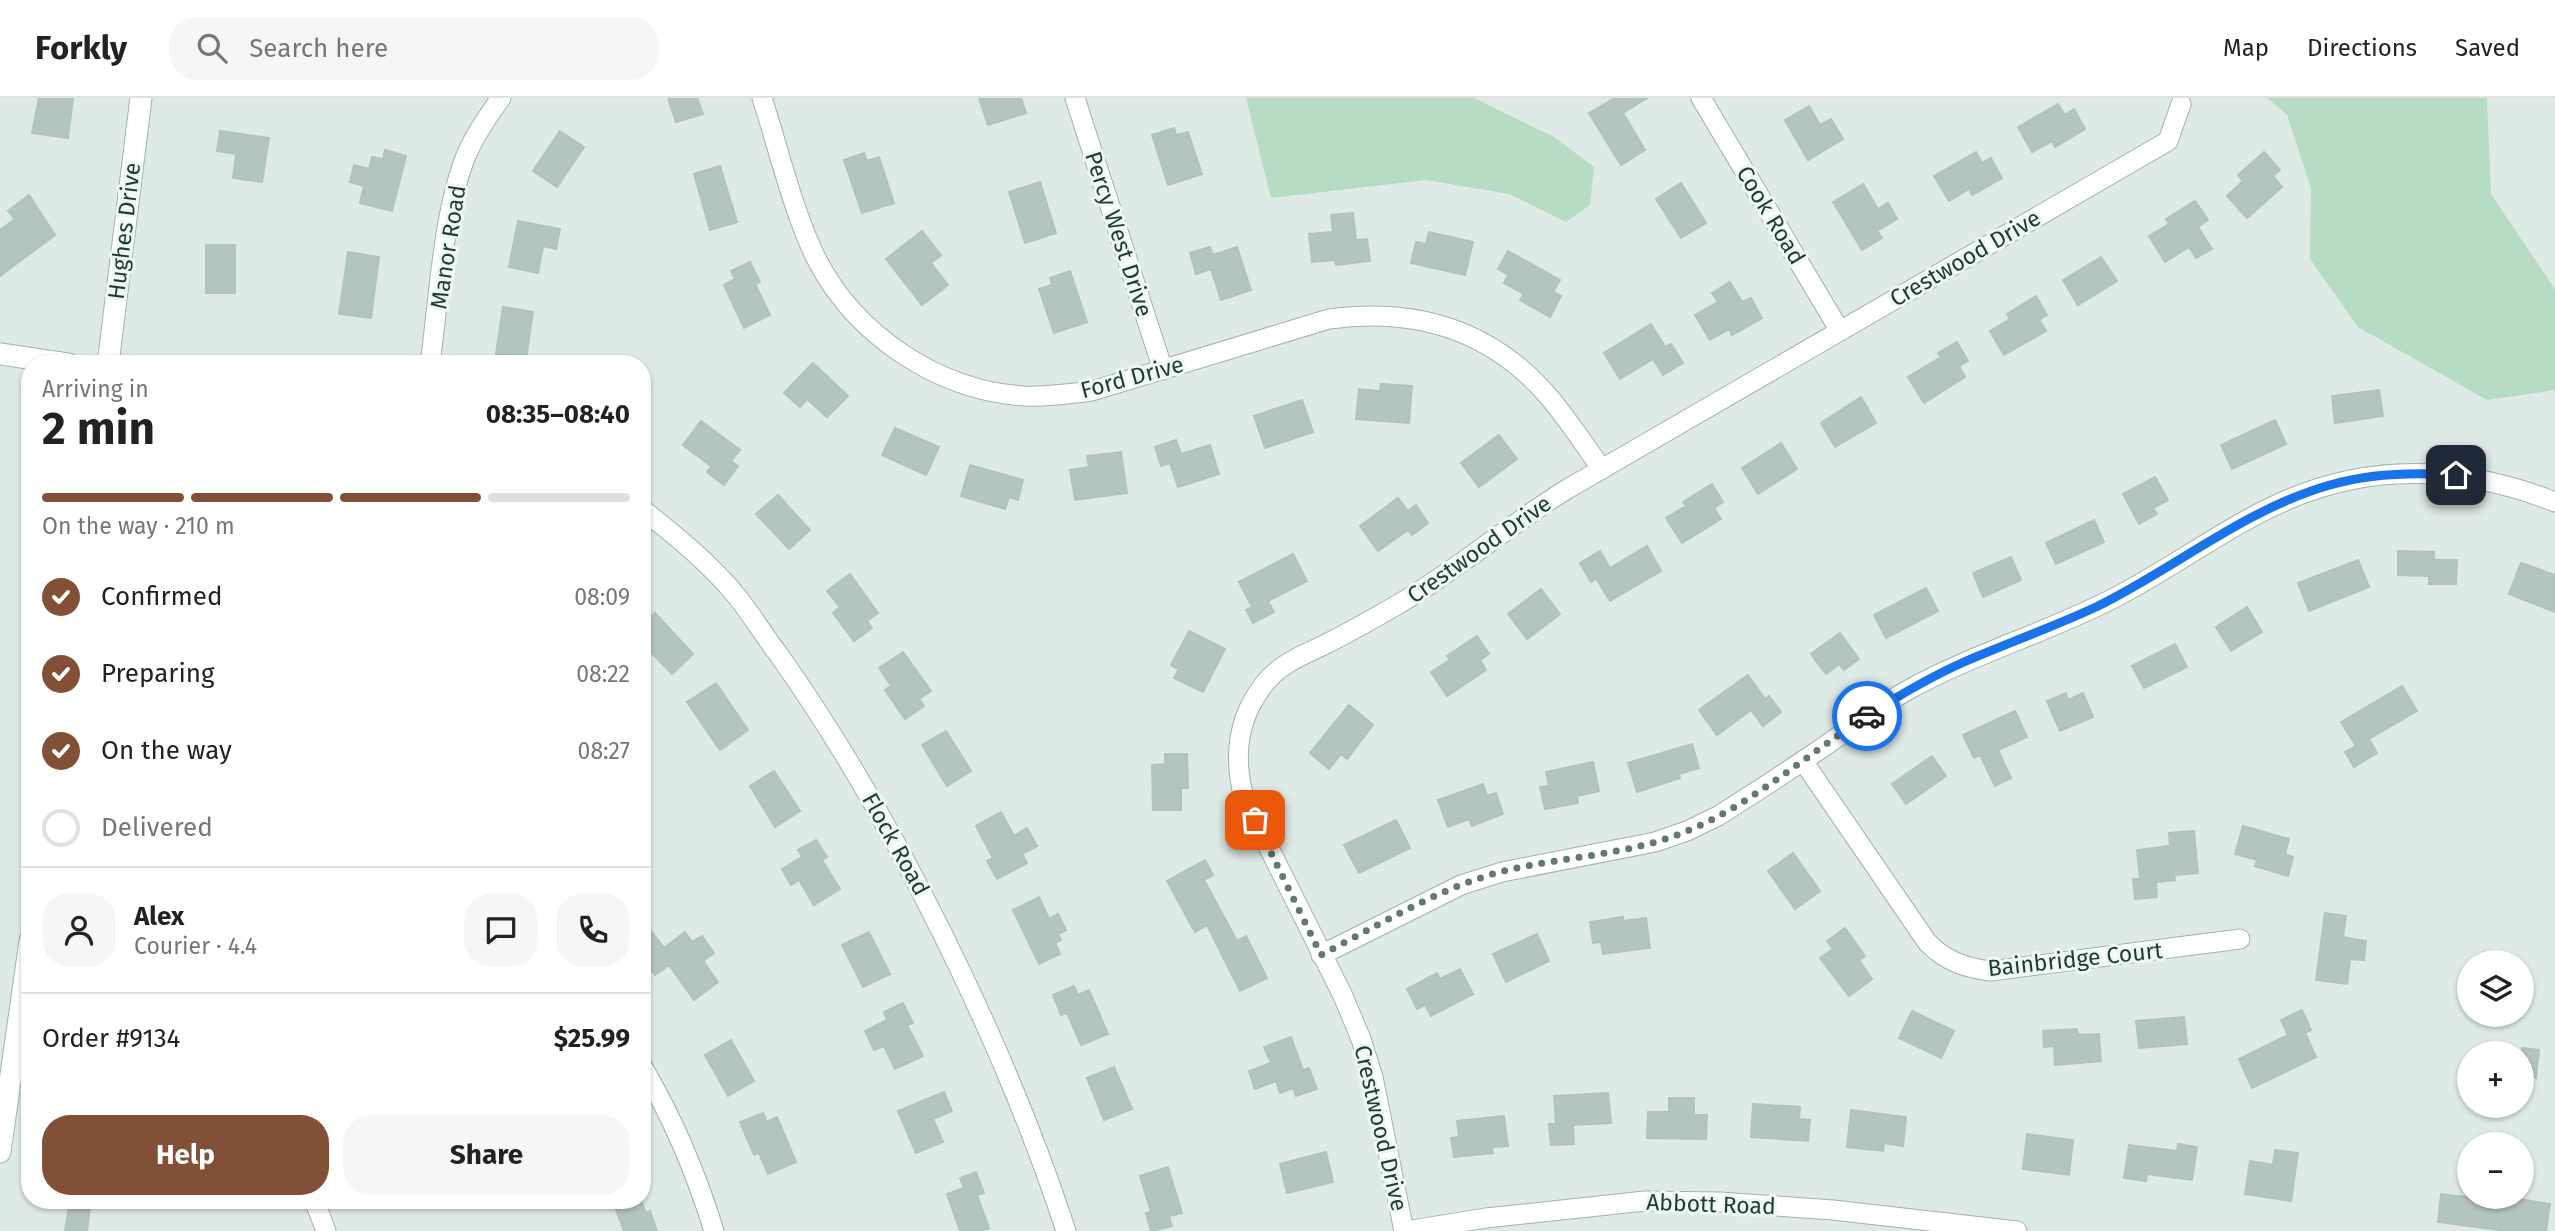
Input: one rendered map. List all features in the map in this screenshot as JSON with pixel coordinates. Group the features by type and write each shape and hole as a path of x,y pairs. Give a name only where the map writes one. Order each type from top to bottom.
{"street":[{"name":"Hughes Drive","path":"109,355 141,98"},
{"name":"Manor Road","path":"431,355 455,188 481,125 501,98"},
{"name":"Ford Drive","path":"762,98 806,233 818,261 836,291 859,318 885,341 914,362 949,379 1022,396 1092,391 1329,319 1386,314 1421,319 1458,330 1487,344 1516,364 1541,388 1602,469"},
{"name":"Percy West Drive","path":"1075,98 1163,370"},
{"name":"Cook Road","path":"1701,98 1840,331"},
{"name":"Crestwood Drive","path":"1405,1231 1373,1077 1361,1039 1343,996 1244,798 1238,775 1237,751 1242,724 1251,702 1266,681 1283,666 1398,604 1520,519 2168,141 2181,104"},
{"path":"0,354 21,357"},
{"path":"1321,955 1461,885 1502,872 1655,842 1687,831 1718,816 1907,691 1962,663 2068,620 2118,596 2287,500 2330,485 2375,475 2416,473 2456,475 2501,483 2555,502"},
{"name":"Flock Road","path":"651,517 696,555 738,598 821,716 870,797 930,906 966,980 1016,1094 1066,1231"},
{"name":"Bainbridge Court","path":"1803,761 1927,942 1949,961 1968,968 1991,971 2240,939"},
{"path":"0,1152 21,1004"},
{"path":"651,1083 682,1142 715,1231"},
{"name":"Abbott Road","path":"1405,1231 1486,1218 1644,1201 1720,1202 1833,1210 2017,1231"},
{"path":"317,1209 326,1231"}],"green space":[{"path":"1246,98 1474,98 1554,137 1594,167 1590,205 1566,222 1509,194 1426,180 1271,198"},
{"path":"2267,98 2487,98 2491,194 2555,289 2555,390 2487,400 2358,327 2310,259 2311,188 2287,115"}],"building":[{"path":"39,98 73,98 68,138 32,133"},
{"path":"668,98 697,98 703,114 676,122"},
{"path":"979,98 1021,98 1026,113 988,125"},
{"path":"1615,98 1647,98 1623,113 1645,150 1621,165 1589,113"},
{"path":"2058,104 2065,115 2074,109 2085,129 2055,147 2052,141 2032,152 2018,127"},
{"path":"1809,106 1820,125 1831,119 1843,139 1808,160 1785,120"},
{"path":"1174,128 1176,135 1188,132 1202,174 1168,185 1152,135"},
{"path":"220,131 269,138 262,182 233,178 236,154 217,151"},
{"path":"560,131 584,147 557,187 533,171"},
{"path":"385,150 406,156 392,211 360,203 364,186 350,182 354,165 369,169 372,157 383,159"},
{"path":"1976,152 1982,163 1991,158 2002,178 1972,195 1969,189 1949,201 1934,176"},
{"path":"2264,152 2280,170 2273,176 2282,187 2247,218 2227,196 2243,181 2238,175"},
{"path":"864,153 867,161 879,157 894,203 862,213 844,160"},
{"path":"720,166 737,222 710,230 694,174"},
{"path":"1040,182 1056,233 1025,243 1009,192"},
{"path":"1681,183 1706,223 1681,238 1656,199"},
{"path":"1863,184 1878,209 1888,203 1897,219 1877,231 1882,238 1862,250 1833,202"},
{"path":"29,195 55,235 0,276 0,230 15,219 8,211"},
{"path":"2195,201 2208,220 2198,227 2212,249 2196,258 2189,247 2165,262 2149,236 2169,224 2166,219"},
{"path":"1353,213 1356,240 1367,239 1370,261 1336,265 1335,260 1312,262 1309,234 1333,232 1331,215"},
{"path":"518,221 560,229 556,249 543,246 538,273 509,267"},
{"path":"922,231 941,255 931,263 948,285 922,305 886,259"},
{"path":"1429,232 1473,242 1465,275 1411,263 1416,242 1426,244"},
{"path":"206,245 235,245 235,293 206,293"},
{"path":"1210,247 1213,255 1237,247 1251,290 1221,300 1211,269 1196,274 1190,253"},
{"path":"1508,251 1560,280 1553,292 1561,296 1550,317 1520,300 1524,294 1504,283 1508,275 1498,269"},
{"path":"348,252 379,257 371,318 339,314"},
{"path":"2101,257 2117,281 2078,305 2063,280"},
{"path":"750,262 760,282 755,284 770,315 744,328 724,285 735,279 731,271"},
{"path":"1070,271 1087,322 1054,333 1039,289 1052,285 1050,278"},
{"path":"1730,282 1742,302 1751,298 1762,318 1732,335 1729,329 1710,340 1695,315 1718,302 1712,293"},
{"path":"2036,296 2047,315 2039,320 2046,331 2004,355 1990,331 2010,319 2007,314"},
{"path":"503,307 533,312 527,355 496,354"},
{"path":"1651,324 1665,347 1671,344 1683,363 1663,375 1653,359 1620,379 1604,353"},
{"path":"1957,342 1968,361 1959,366 1965,377 1924,403 1908,377 1941,357 1938,353"},
{"path":"813,363 848,396 827,417 807,399 800,407 784,393"},
{"path":"1381,384 1412,386 1409,423 1356,419 1359,389 1380,391"},
{"path":"2379,390 2383,416 2335,423 2332,396"},
{"path":"1861,397 1876,423 1835,447 1821,423"},
{"path":"1302,400 1313,432 1265,448 1254,416"},
{"path":"2275,420 2286,444 2232,469 2221,445"},
{"path":"701,421 740,450 731,461 738,466 724,485 707,472 711,466 683,445"},
{"path":"895,428 939,447 926,475 882,455"},
{"path":"1499,435 1517,459 1479,487 1461,463"},
{"path":"1176,440 1181,454 1210,445 1219,474 1178,487 1170,463 1161,466 1155,447"},
{"path":"1781,443 1797,469 1758,494 1742,468"},
{"path":"1121,452 1127,493 1075,500 1070,470 1089,467 1087,456"},
{"path":"970,465 1023,480 1018,500 1009,497 1005,509 961,496"},
{"path":"2155,477 2168,500 2153,508 2157,514 2139,524 2123,494"},
{"path":"1712,484 1723,502 1714,508 1721,519 1682,543 1666,518 1686,506 1683,502"},
{"path":"778,495 810,530 789,549 756,514"},
{"path":"1398,498 1408,511 1416,505 1428,523 1412,535 1408,530 1378,551 1360,526"},
{"path":"2094,520 2104,542 2056,564 2046,543"},
{"path":"1647,546 1661,571 1610,601 1596,578 1591,582 1580,563 1600,551 1610,568"},
{"path":"2398,551 2434,552 2434,560 2457,560 2456,584 2429,584 2429,576 2398,575"},
{"path":"1293,554 1307,581 1268,601 1274,612 1253,623 1246,610 1252,607 1239,582"},
{"path":"2011,557 2021,580 1983,597 1973,573"},
{"path":"2358,560 2369,587 2309,611 2298,583"},
{"path":"2521,563 2555,575 2555,612 2509,594"},
{"path":"850,574 878,613 867,621 872,628 854,641 833,613 840,607 827,591"},
{"path":"1926,588 1938,611 1886,638 1874,615"},
{"path":"1541,589 1560,614 1527,639 1508,614"},
{"path":"2247,607 2262,632 2231,651 2216,627"},
{"path":"655,613 693,654 672,674 651,652 651,617"},
{"path":"1189,631 1225,649 1203,692 1174,678 1179,669 1171,665"},
{"path":"1840,633 1859,659 1844,670 1839,664 1826,674 1811,654"},
{"path":"1477,636 1489,654 1480,660 1486,670 1447,696 1431,672 1450,660 1447,656"},
{"path":"2175,644 2187,667 2144,688 2132,666"},
{"path":"903,652 931,691 919,699 924,706 905,719 885,690 891,686 879,668"},
{"path":"1748,675 1765,699 1769,696 1781,712 1763,726 1751,710 1717,735 1699,710"},
{"path":"716,683 748,730 720,750 687,702"},
{"path":"2402,686 2417,711 2369,739 2377,753 2354,767 2345,752 2356,746 2341,722"},
{"path":"2066,693 2068,700 2083,693 2093,717 2060,731 2047,701"},
{"path":"1349,705 1373,725 1347,759 1341,754 1329,769 1310,753"},
{"path":"2015,711 2027,737 1998,750 2011,778 1995,786 1980,755 1974,758 1963,735"},
{"path":"946,731 971,771 947,786 922,745"},
{"path":"1692,744 1699,768 1679,774 1680,778 1637,792 1628,763"},
{"path":"1165,754 1187,754 1188,788 1181,788 1181,810 1153,810 1152,765 1165,764"},
{"path":"1932,756 1946,776 1906,804 1892,784"},
{"path":"1593,762 1599,791 1577,796 1578,803 1545,809 1540,787 1549,786 1546,772"},
{"path":"774,771 800,811 775,827 750,786"},
{"path":"1483,784 1487,796 1496,793 1503,814 1472,826 1469,819 1448,827 1438,800"},
{"path":"1001,812 1014,836 1027,828 1037,846 1022,854 1027,863 997,879 987,861 993,858 976,826"},
{"path":"1396,820 1410,848 1359,873 1344,845"},
{"path":"2243,826 2289,839 2285,854 2293,857 2288,876 2255,866 2257,860 2235,854"},
{"path":"2194,831 2198,873 2174,875 2175,880 2156,882 2157,897 2135,899 2133,879 2140,879 2137,850 2170,846 2169,833"},
{"path":"816,840 827,857 822,860 840,889 814,905 799,880 791,885 782,869 802,857 798,850"},
{"path":"1793,853 1820,891 1795,909 1768,871"},
{"path":"1205,860 1213,875 1204,880 1237,941 1246,936 1267,978 1240,991 1207,925 1195,932 1167,881"},
{"path":"1039,897 1049,919 1058,914 1066,930 1058,934 1061,940 1055,943 1060,954 1039,964 1013,910"},
{"path":"2325,913 2346,916 2343,937 2366,941 2364,960 2350,959 2347,984 2316,980"},
{"path":"1623,917 1623,921 1646,918 1650,948 1603,954 1601,942 1593,943 1590,922"},
{"path":"1845,928 1865,956 1859,960 1872,979 1849,996 1820,958 1833,949 1827,941"},
{"path":"651,931 664,948 685,932 692,942 702,936 714,953 703,961 718,982 694,1000 669,965 655,975 651,970"},
{"path":"869,932 890,974 863,987 842,945"},
{"path":"1537,934 1549,961 1506,982 1493,954"},
{"path":"1460,969 1473,994 1431,1016 1425,1005 1417,1009 1407,989 1437,973 1440,979"},
{"path":"1074,986 1078,995 1089,990 1108,1034 1081,1045 1067,1013 1061,1015 1053,995"},
{"path":"903,1003 913,1023 907,1025 923,1056 895,1069 884,1046 874,1050 865,1031 887,1020 884,1012"},
{"path":"2302,1010 2311,1030 2305,1033 2316,1057 2252,1088 2239,1059 2288,1035 2281,1020"},
{"path":"1912,1011 1954,1031 1941,1058 1899,1038"},
{"path":"2184,1017 2187,1044 2139,1048 2136,1021"},
{"path":"2077,1029 2078,1035 2099,1034 2101,1061 2055,1065 2054,1046 2044,1047 2043,1031"},
{"path":"1291,1037 1303,1070 1309,1068 1317,1089 1296,1096 1293,1088 1280,1093 1276,1081 1255,1089 1249,1071 1271,1063 1264,1047"},
{"path":"731,1040 754,1081 728,1096 705,1055"},
{"path":"2534,1049 2539,1050 2534,1078"},
{"path":"1114,1067 1132,1109 1104,1120 1087,1078"},
{"path":"944,1092 952,1111 933,1119 943,1142 916,1153 898,1111"},
{"path":"1608,1093 1611,1123 1573,1125 1574,1144 1551,1145 1549,1124 1556,1124 1554,1096"},
{"path":"1669,1098 1694,1098 1694,1115 1707,1115 1706,1139 1647,1138 1648,1112 1669,1112"},
{"path":"1753,1104 1800,1107 1799,1119 1810,1120 1808,1141 1751,1137"},
{"path":"1851,1110 1906,1117 1903,1146 1884,1143 1883,1151 1847,1147"},
{"path":"763,1113 767,1122 777,1117 796,1162 768,1174 759,1153 754,1155 740,1122"},
{"path":"1504,1116 1508,1146 1492,1147 1493,1153 1454,1157 1451,1138 1459,1137 1457,1121"},
{"path":"2027,1134 2073,1140 2069,1175 2023,1169"},
{"path":"2178,1144 2197,1147 2192,1180 2147,1174 2146,1181 2124,1178 2129,1145 2177,1151"},
{"path":"2275,1150 2298,1153 2291,1201 2245,1194 2250,1161 2273,1165"},
{"path":"1326,1152 1333,1182 1287,1193 1280,1164"},
{"path":"1168,1167 1182,1213 1169,1216 1172,1226 1151,1231 1146,1213 1151,1212 1140,1176"},
{"path":"976,1172 984,1193 977,1195 989,1228 960,1231 947,1194 964,1188 960,1178"},
{"path":"2441,1194 2457,1196 2457,1209 2534,1209 2534,1201 2550,1204 2546,1231 2507,1231 2438,1222"},
{"path":"69,1209 90,1209 87,1231 65,1231"},
{"path":"616,1209 644,1209 646,1213 650,1211 657,1231 624,1231"}],"way so far":[{"path":"1255,820 1321,955 1461,885 1502,872 1655,842 1687,831 1718,816 1867,716"}],"route":[{"path":"1867,716 1907,691 1962,663 2068,620 2118,596 2287,500 2330,485 2375,475 2456,475"}]}
